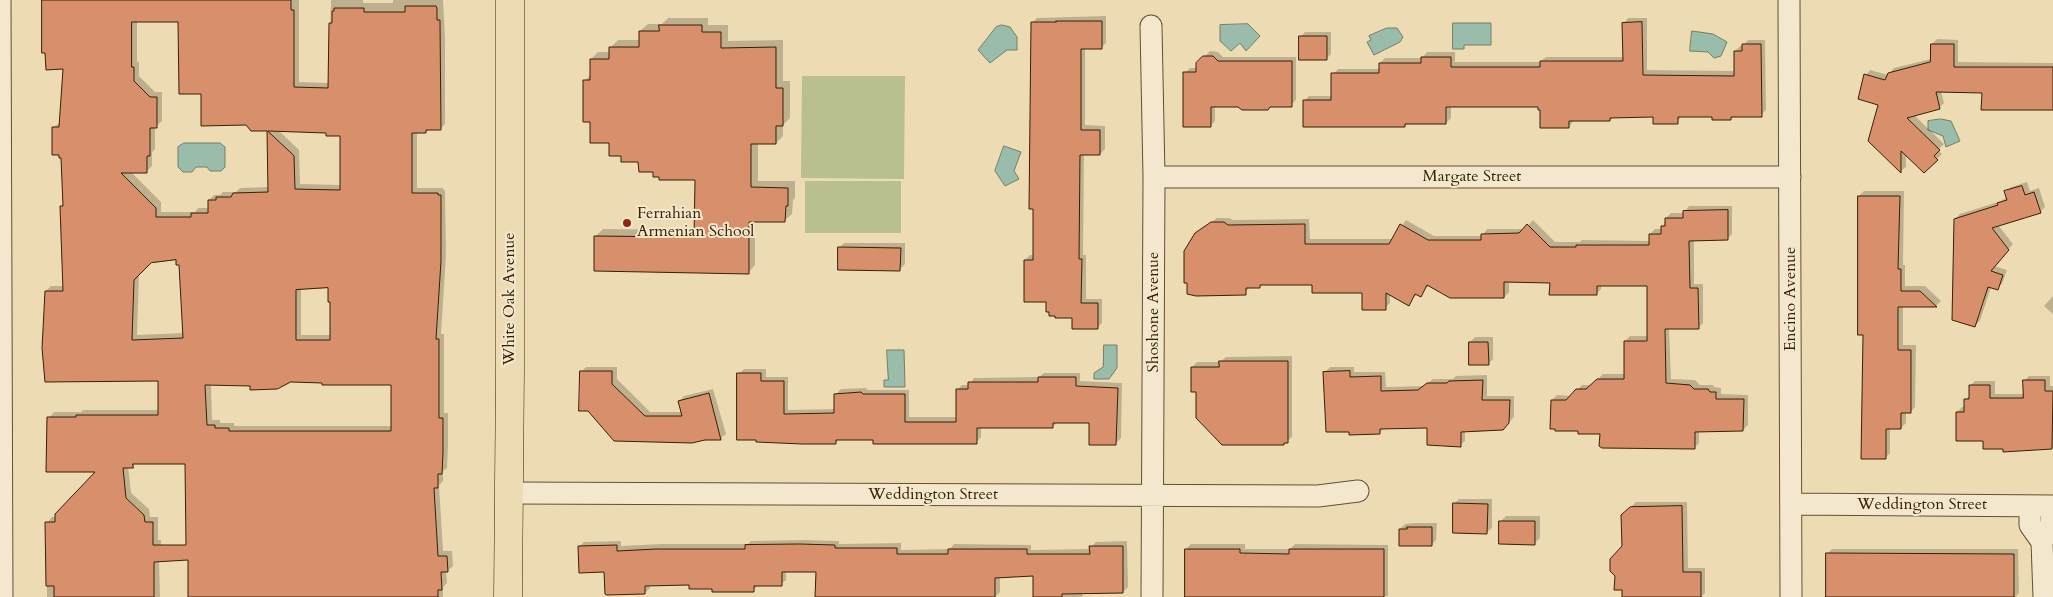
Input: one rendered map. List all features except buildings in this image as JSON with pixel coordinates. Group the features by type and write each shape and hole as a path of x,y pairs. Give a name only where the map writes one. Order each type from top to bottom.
{"main road":[{"name":"White Oak Avenue","path":"508,597 510,0"}],"street":[{"path":"0,0 2,597"},
{"name":"Encino Avenue","path":"1789,0 1791,597"},
{"name":"Shoshone Avenue","path":"1151,26 1154,177 1154,496 1152,597"},
{"name":"Margate Street","path":"1154,177 1790,177"},
{"name":"Weddington Street","path":"508,493 1318,496 1358,491"},
{"name":"Weddington Street","path":"1792,504 2052,506"},
{"path":"2030,506 2030,524 2042,542"},
{"path":"2044,597 2042,542 2051,525 2052,506"}],"green space":[{"path":"802,76 905,76 904,179 801,178"},
{"path":"805,181 901,181 901,233 805,233"}],"shaded area":[{"path":"1453,23 1491,23 1491,45 1464,45 1464,49 1453,49"},
{"path":"1248,24 1260,36 1246,51 1240,43 1231,51 1220,41 1220,25"},
{"path":"1002,25 1010,27 1017,37 1017,50 1007,50 990,63 978,50 996,27"},
{"path":"1387,28 1397,28 1403,37 1400,42 1374,55 1367,42 1371,40 1369,36"},
{"path":"1692,31 1713,34 1727,42 1721,56 1714,58 1708,52 1690,51"},
{"path":"1941,119 1951,121 1960,141 1946,147 1943,136 1928,130 1928,121"},
{"path":"184,143 220,143 225,147 225,167 221,171 210,171 207,167 196,167 192,172 183,172 178,167 178,147"},
{"path":"1004,146 1021,152 1014,171 1019,179 1005,186 995,171"},
{"path":"1104,345 1117,345 1117,368 1109,379 1094,379 1094,373 1103,367"},
{"path":"887,350 904,350 905,387 884,387 884,380 888,380"}],"place":[{"name":"Ferrahian Armenian School","path":"627,223"}]}
